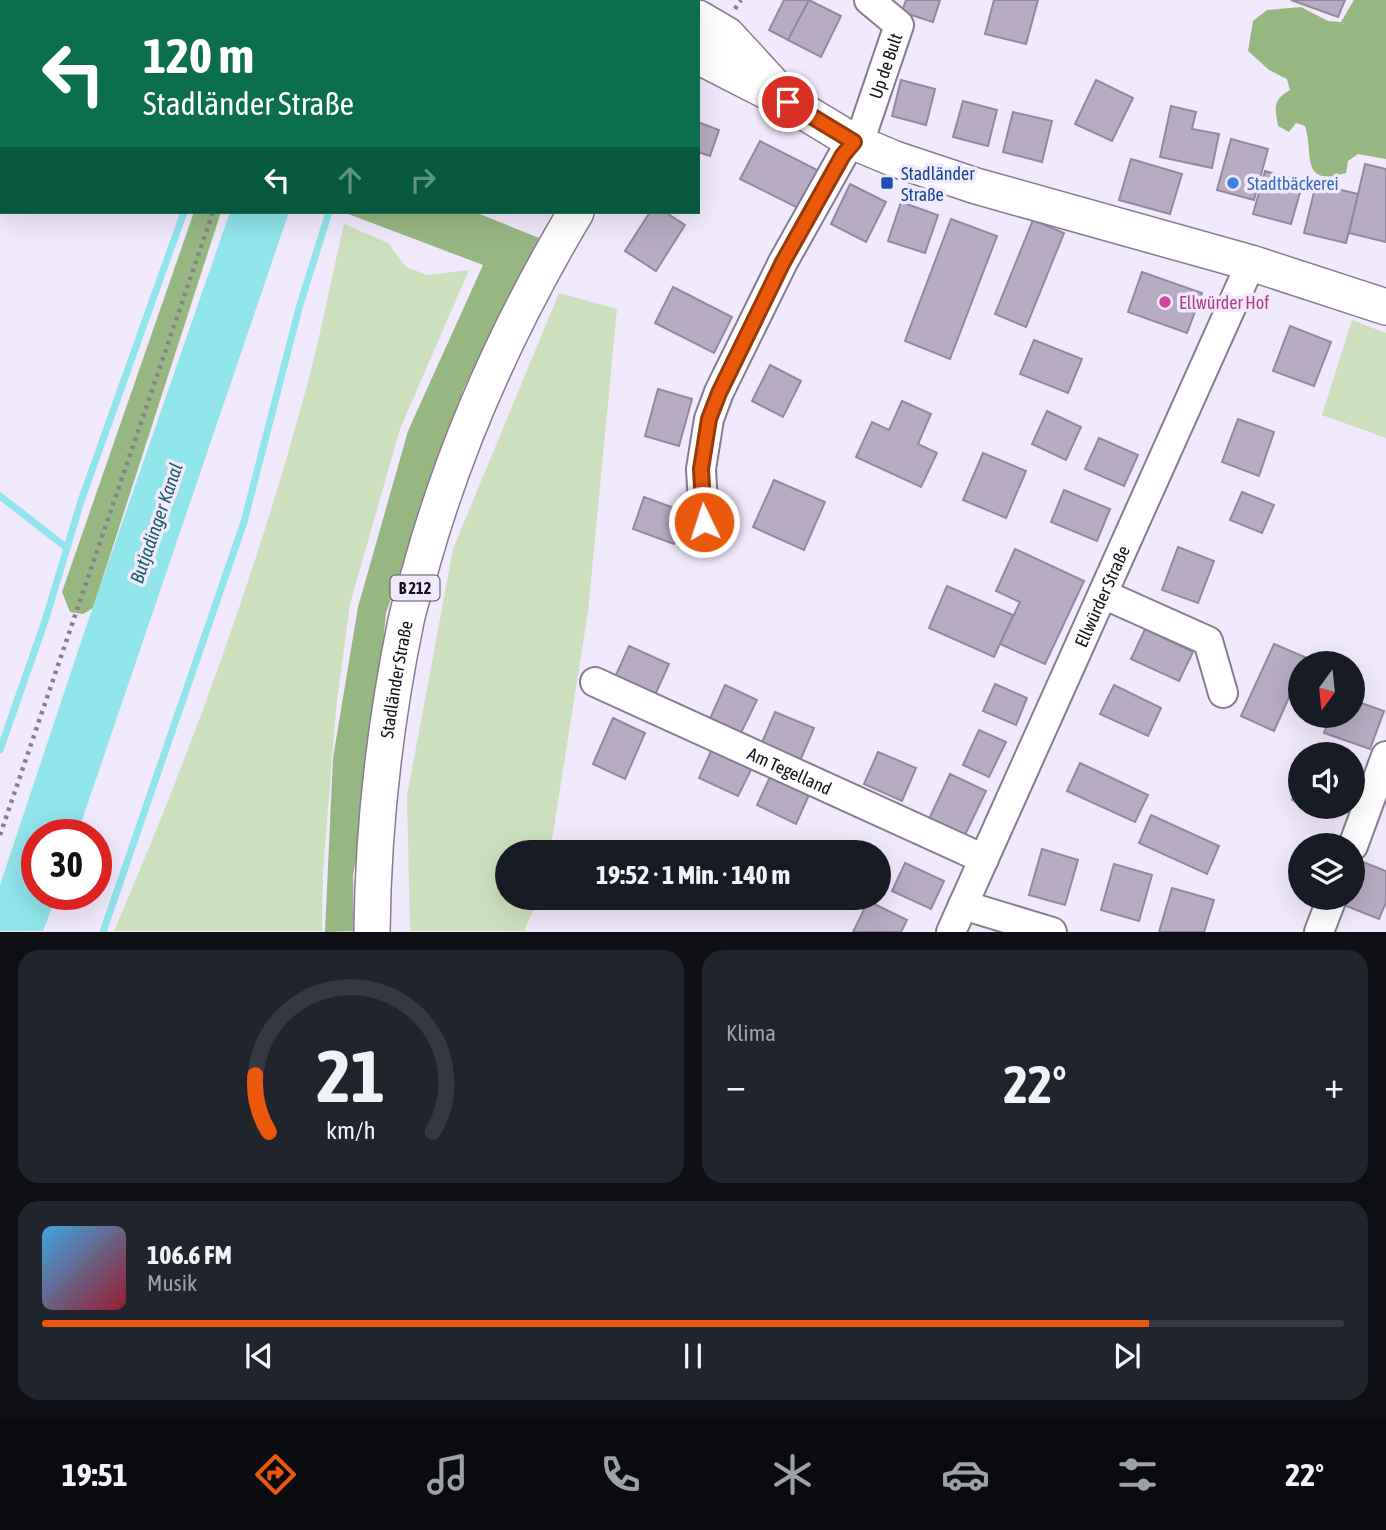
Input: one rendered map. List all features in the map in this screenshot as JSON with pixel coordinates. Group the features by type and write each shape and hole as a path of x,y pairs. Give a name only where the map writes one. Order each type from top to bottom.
{"main road":[{"path":"700,15 710,0"},
{"path":"700,19 727,35 788,102"},
{"path":"700,57 788,102 854,142 895,159 976,186 1251,263 1386,307"},
{"name":"Stadländer Straße","path":"372,932 373,863 386,746 406,620 437,513 465,438 502,350 544,266 575,214"}],"street":[{"name":"Up de Bult","path":"854,142 864,128 899,25 869,0"},
{"path":"704,522 701,469 709,419 719,393 783,262 843,155 854,142"},
{"name":"Ellwürder Straße","path":"951,932 1251,263"},
{"path":"1103,594 1208,641 1223,693"},
{"name":"Am Tegelland","path":"595,682 984,859"},
{"path":"1358,833 1386,756"},
{"path":"963,905 1052,932"},
{"path":"1319,932 1327,910"}],"path":[{"path":"0,835 212,214"}],"green space":[{"path":"1354,0 1386,0 1386,159 1358,154 1348,161 1346,173 1321,176 1311,165 1305,126 1296,123 1289,132 1278,126 1276,105 1290,90 1287,79 1269,70 1248,51 1253,21 1267,10 1301,7 1328,21 1341,22"},
{"path":"193,214 220,214 93,608 83,614 70,612 62,592"},
{"path":"348,214 480,214 539,238 464,388 386,613 369,794 353,875 354,931 325,932 333,758 358,607 408,431 483,265"},
{"path":"344,224 388,243 406,267 427,275 469,270 400,429 350,604 336,709 323,871 322,931 114,931 195,731 266,527 311,368"},
{"path":"559,293 617,309 588,612 552,840 495,840 495,910 534,910 524,931 410,931 407,796 453,549"},
{"path":"1352,320 1386,333 1386,438 1322,415"}],"water":[{"name":"Butjadinger Kanal","path":"229,214 288,214 82,819 22,819"},
{"path":"21,822 21,910 51,910 43,931 0,931 0,885"}],"building":[{"path":"784,0 809,0 788,40 769,30"},
{"path":"809,0 841,16 821,57 788,40"},
{"path":"906,0 940,0 933,22 902,12"},
{"path":"994,0 1038,0 1026,44 985,34"},
{"path":"1291,0 1345,0 1338,17"},
{"path":"901,80 935,89 926,125 892,116"},
{"path":"1096,80 1133,98 1112,141 1075,124"},
{"path":"963,101 997,110 988,146 953,137"},
{"path":"1171,106 1196,112 1192,129 1219,134 1212,168 1160,157"},
{"path":"1013,112 1052,121 1042,162 1003,152"},
{"path":"700,123 719,130 710,156 700,153"},
{"path":"1231,139 1268,149 1254,200 1217,190"},
{"path":"760,141 821,172 802,210 740,179"},
{"path":"1131,159 1182,174 1170,214 1119,200"},
{"path":"1365,164 1386,169 1386,242 1349,233"},
{"path":"1265,171 1303,182 1291,224 1253,214"},
{"path":"850,184 886,202 866,242 831,224"},
{"path":"1316,184 1358,194 1346,243 1304,233"},
{"path":"901,202 938,215 925,253 888,241"},
{"path":"649,214 668,214 685,225 656,271 625,251"},
{"path":"951,219 997,236 950,359 905,341"},
{"path":"1033,220 1064,233 1026,327 995,314"},
{"name":"Ellwürder Hof","path":"1142,272 1202,293 1187,333 1128,312"},
{"path":"673,287 732,317 714,353 655,323"},
{"path":"1290,326 1331,342 1314,386 1273,371"},
{"path":"1034,340 1082,359 1068,393 1020,374"},
{"path":"770,365 801,381 783,417 752,401"},
{"path":"658,389 692,399 679,446 645,436"},
{"path":"902,401 931,414 918,444 937,453 921,487 856,457 872,422 889,430"},
{"path":"1047,411 1081,427 1066,460 1032,444"},
{"path":"1238,419 1274,432 1259,476 1222,462"},
{"path":"1099,438 1138,455 1124,486 1085,469"},
{"path":"983,453 1026,471 1006,518 963,500"},
{"path":"774,480 825,502 804,550 753,527"},
{"path":"1064,490 1110,509 1097,541 1051,522"},
{"path":"1242,492 1274,505 1262,533 1230,520"},
{"path":"644,497 685,512 674,544 633,529"},
{"path":"1178,547 1214,561 1198,603 1162,590"},
{"path":"1015,549 1084,581 1045,664 1000,644 1020,602 996,591"},
{"path":"947,586 1013,615 994,657 929,628"},
{"path":"1145,629 1193,652 1179,681 1131,659"},
{"path":"1274,644 1290,651 1288,651 1288,700 1274,731 1241,716"},
{"path":"629,646 669,664 655,695 615,677"},
{"path":"995,684 1027,698 1016,725 983,711"},
{"path":"725,685 757,700 739,737 708,723"},
{"path":"1114,685 1161,708 1148,736 1100,714"},
{"path":"1365,704 1384,711 1370,749 1365,747 1365,742 1350,742 1324,733 1326,728 1365,728"},
{"path":"775,712 814,728 800,761 761,745"},
{"path":"613,718 645,733 625,779 593,764"},
{"path":"979,730 1006,742 989,777 963,765"},
{"path":"712,749 752,768 738,796 699,778"},
{"path":"878,752 916,768 902,801 864,784"},
{"path":"1080,763 1148,795 1135,822 1067,791"},
{"path":"950,774 986,791 965,835 929,819"},
{"path":"770,777 809,795 796,824 757,805"},
{"path":"1151,815 1219,846 1207,874 1139,843"},
{"path":"1042,849 1078,860 1065,905 1029,895"},
{"path":"905,863 944,881 931,909 892,891"},
{"path":"1365,863 1386,871 1386,902 1379,919 1356,910 1365,910"},
{"path":"1114,864 1152,875 1139,921 1101,910"},
{"path":"1172,888 1214,900 1204,932 1159,932"},
{"path":"864,910 886,910 907,920 901,932 853,932"}],"waterway":[{"path":"0,750 46,618 81,501 183,214"},
{"path":"103,932 244,522 299,308 328,214"},
{"path":"0,496 67,548"}],"place":[{"name":"Stadländer Straße","path":"887,183"},
{"name":"Stadtbäckerei","path":"1233,183"},
{"name":"Ellwürder Hof","path":"1165,302"}],"route":[{"path":"704,522 701,469 709,419 719,393 783,262 843,155 854,142 788,102"}]}
